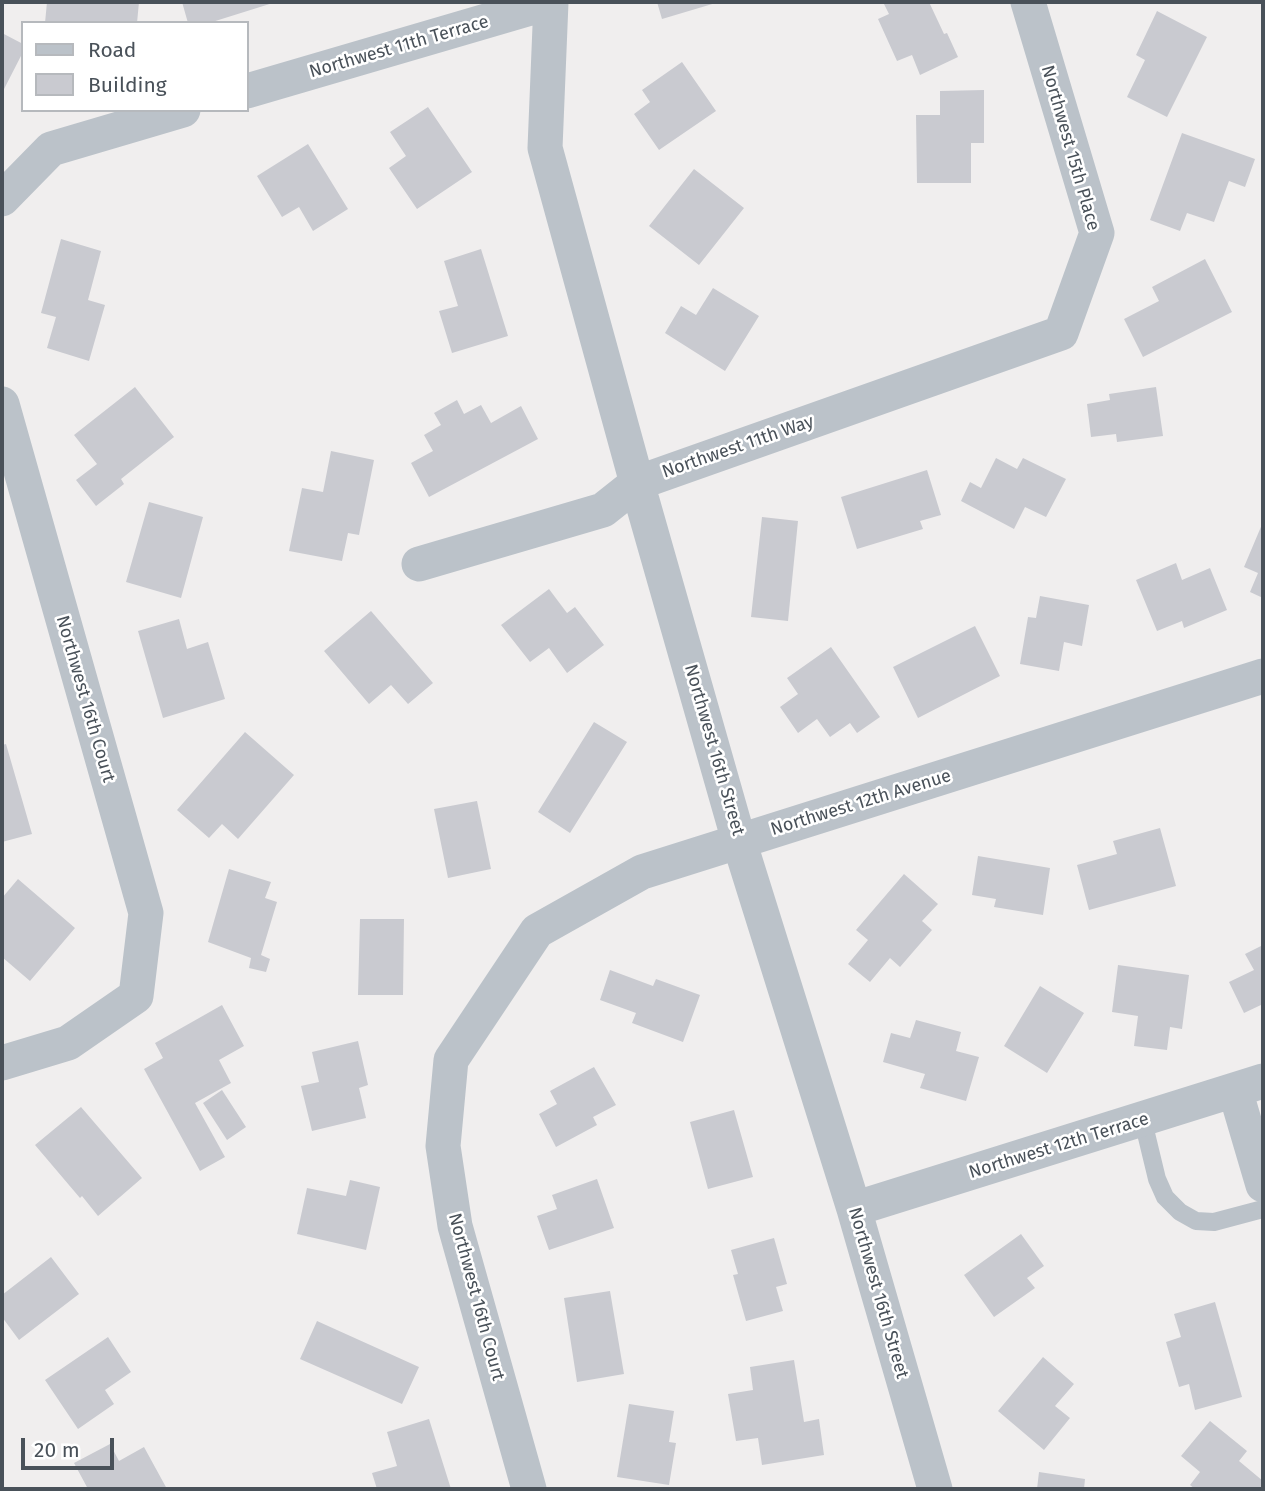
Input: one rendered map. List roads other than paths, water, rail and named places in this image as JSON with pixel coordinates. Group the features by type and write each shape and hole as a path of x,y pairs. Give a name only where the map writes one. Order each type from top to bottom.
{"street":[{"name":"Northwest 11th Terrace","path":"248,91 551,2"},
{"name":"Northwest 16th Street","path":"551,2 545,148 739,841 854,1209 935,1489"},
{"name":"Northwest 15th Place","path":"1028,2 1097,233 1061,333"},
{"path":"2,199 51,149 176,112"},
{"name":"Northwest 11th Way","path":"419,564 603,510 637,483 1061,333"},
{"name":"Northwest 16th Court","path":"2,404 146,912 136,996 68,1043 2,1063"},
{"name":"Northwest 12th Avenue","path":"451,1060 537,932 642,872 1263,676"},
{"name":"Northwest 16th Court","path":"451,1060 443,1146 455,1226 529,1489"},
{"path":"1249,1085 1263,1185"},
{"name":"Northwest 12th Terrace","path":"854,1209 1143,1121 1249,1085"}],"lane":[{"path":"1143,1121 1157,1179 1165,1197 1180,1212 1196,1221 1214,1222 1263,1209"}]}
